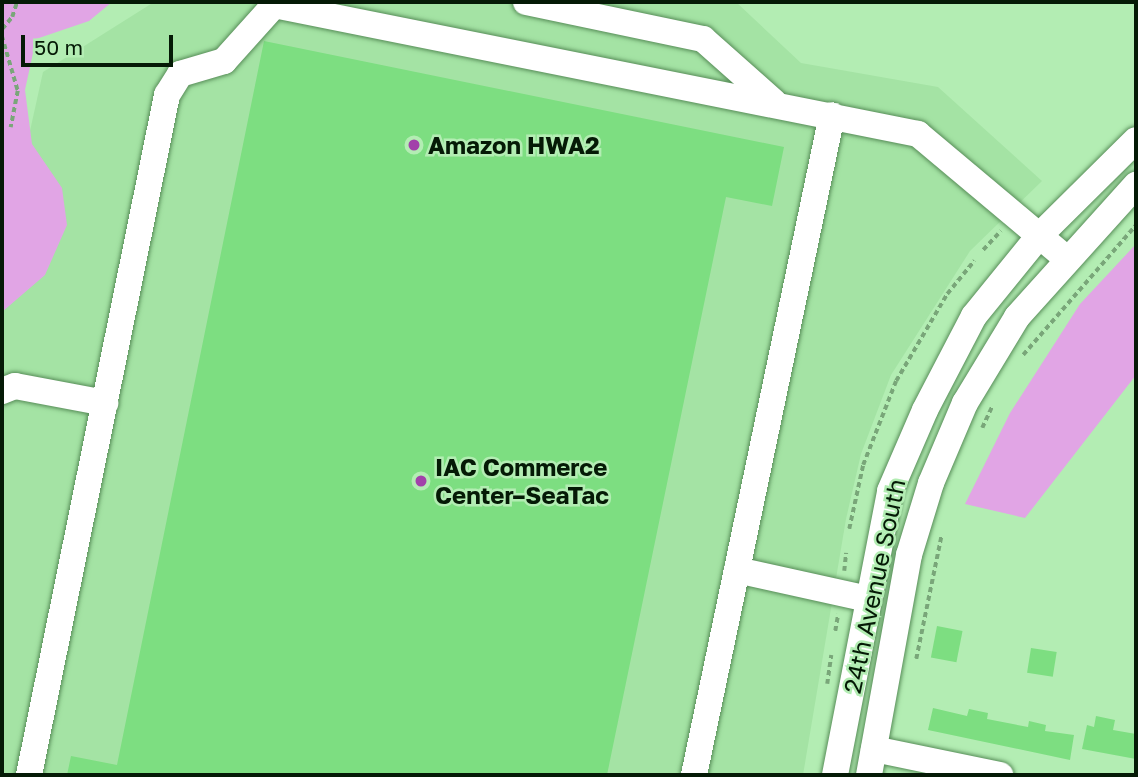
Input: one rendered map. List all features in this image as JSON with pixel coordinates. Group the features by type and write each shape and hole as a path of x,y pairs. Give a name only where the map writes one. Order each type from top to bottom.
{"street":[{"path":"526,2 703,39 774,102"},
{"path":"29,775 167,95 180,74 224,61 275,3 774,102 918,134 1066,258"},
{"path":"694,775 832,115"},
{"name":"24th Avenue South","path":"835,775 890,491 925,410 974,317 1039,236 1136,139"},
{"name":"24th Avenue South","path":"869,775 909,555 930,483 965,403 1017,317 1066,258 1136,185"},
{"path":"2,391 15,386 105,403"},
{"path":"737,570 868,599"},
{"path":"874,749 1000,775"}],"path":[{"path":"2,29 12,17 17,2"},
{"path":"2,36 18,91 10,127"},
{"path":"1020,359 1136,225"},
{"path":"849,529 863,465 897,381 947,294 974,261"},
{"path":"981,430 999,395"},
{"path":"915,663 943,529"}],"shaded area":[{"path":"2,2 112,2 89,21 36,39 25,90 32,144 62,188 67,225 45,275 2,312"},
{"path":"154,2 736,2 801,63 938,87 1042,181 970,251 891,375 861,454 846,519 803,775 2,775 2,258 43,72"},
{"path":"1136,244 1136,375 1025,518 965,504 1010,413 1080,304"}],"building":[{"name":"IAC Commerce Center–SeaTac","path":"264,41 784,147 772,206 726,197 607,775 67,775 71,756 117,765"},
{"path":"937,626 963,631 956,662 931,657"},
{"path":"1031,648 1057,652 1053,677 1027,673"},
{"path":"933,708 967,716 969,709 988,713 987,719 1028,727 1029,721 1046,725 1045,731 1074,735 1070,760 928,730"},
{"path":"1096,716 1115,720 1113,730 1136,734 1136,759 1082,749 1087,725 1094,727"}],"place":[{"name":"Amazon HWA2","path":"414,145"},
{"name":"IAC Commerce Center–SeaTac","path":"421,481"}]}
